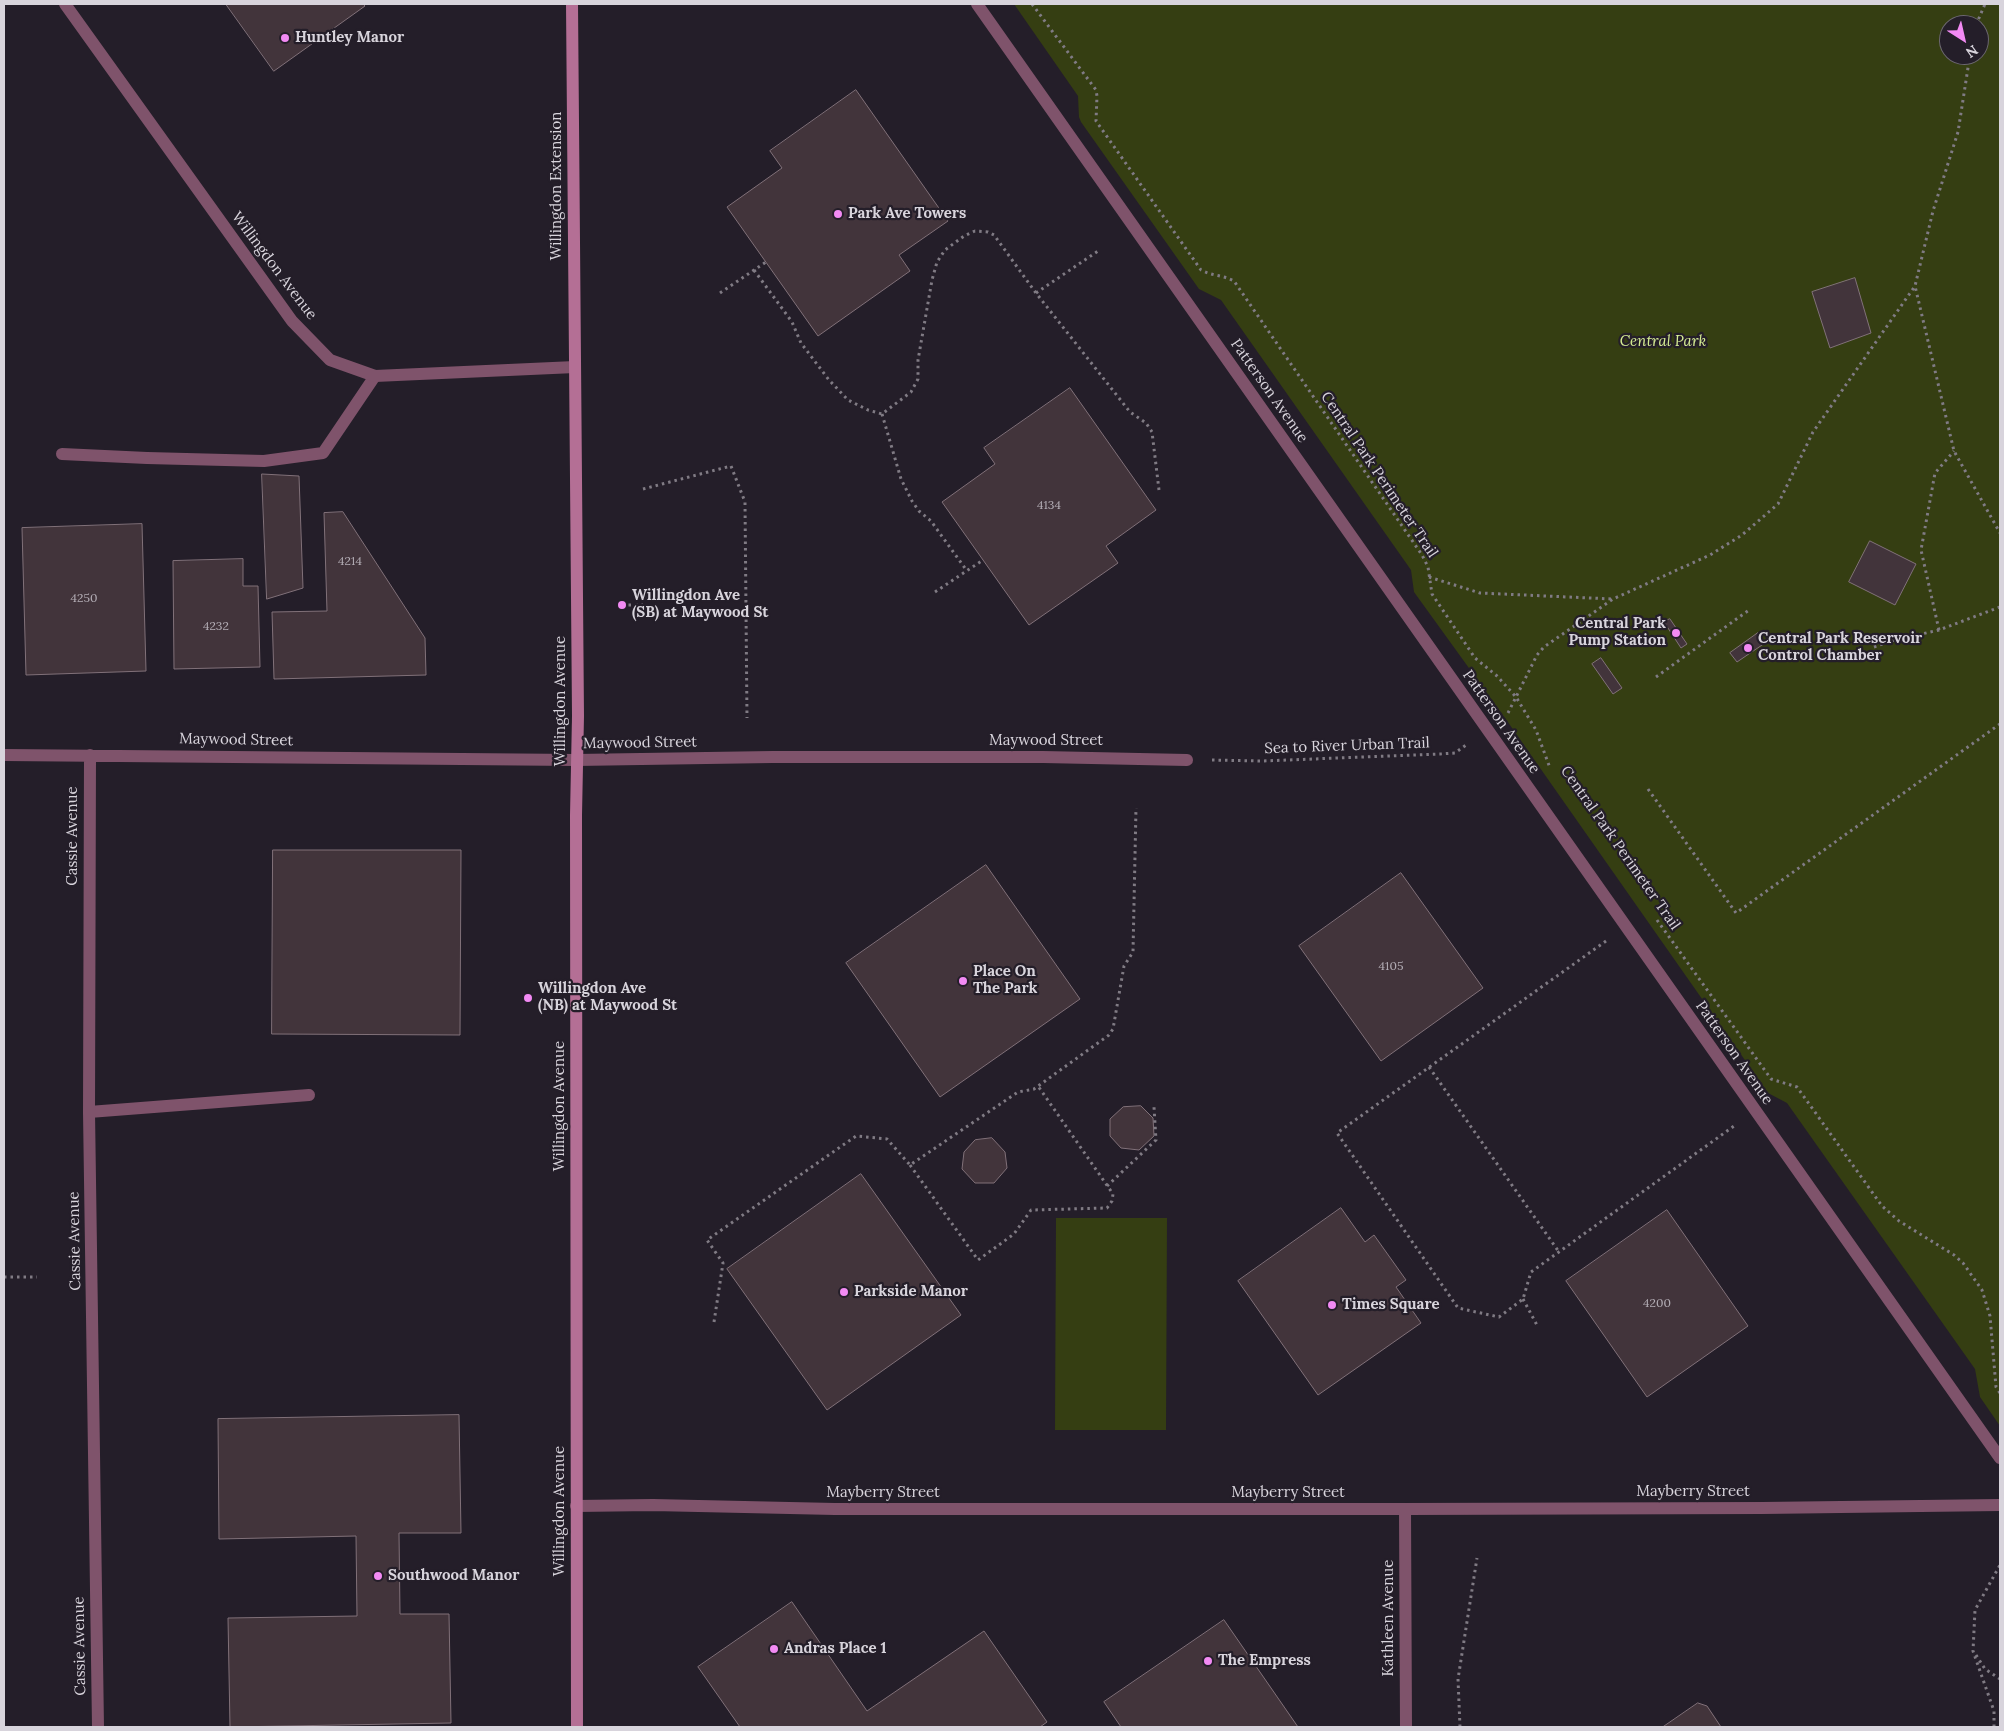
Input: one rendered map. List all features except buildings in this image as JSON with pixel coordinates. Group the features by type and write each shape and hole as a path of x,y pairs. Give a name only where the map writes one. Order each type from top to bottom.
{"main road":[{"name":"Willingdon Extension","path":"572,4 574,367"},
{"name":"Willingdon Avenue","path":"574,367 578,708 576,760 577,1727"}],"street":[{"name":"Willingdon Avenue","path":"65,4 292,321 330,360 375,376 574,367"},
{"name":"Patterson Avenue","path":"977,4 2000,1458"},
{"path":"62,454 264,460 323,453 375,376"},
{"name":"Maywood Street","path":"4,755 576,760 772,757 1043,757 1187,760"},
{"name":"Cassie Avenue","path":"90,755 89,1112 98,1727"},
{"path":"89,1112 309,1095"},
{"name":"Mayberry Street","path":"576,1506 652,1505 835,1509 1405,1509 2000,1505"},
{"name":"Kathleen Avenue","path":"1405,1509 1406,1727"}],"path":[{"name":"Central Park Perimeter Trail","path":"1032,4 1096,90 1096,122 1201,270 1210,275 1225,276 1234,281 1422,555 1428,567 1432,594 1475,658 1497,676 1516,697 1536,730 1553,774"},
{"path":"1505,718 1537,655 1544,647 1613,599 1710,556 1742,536 1778,504 1814,432 1915,286 1933,211 1958,132 1968,65"},
{"path":"882,414 911,392 918,379 918,360 937,262 945,250 975,231 988,232 994,235 1036,293 1130,412 1146,423 1152,432 1158,490"},
{"path":"1036,293 1098,251"},
{"path":"720,293 766,262"},
{"path":"754,270 792,322 801,343 829,380 848,400 868,410 882,414"},
{"path":"1915,286 1954,450 2000,533"},
{"path":"882,414 901,479 912,501 919,511 932,521 967,571"},
{"path":"1938,630 1921,550 1935,472 1954,450"},
{"path":"642,489 731,466 745,502 747,718"},
{"path":"936,592 983,560"},
{"path":"1429,577 1480,593 1613,599"},
{"path":"622,605 643,605"},
{"path":"1874,648 1890,641 1938,630 2000,606"},
{"path":"1656,677 1749,610"},
{"path":"1648,789 1736,913 2000,724"},
{"name":"Sea to River Urban Trail","path":"1187,760 1256,760 1440,754 1455,753 1470,742"},
{"path":"910,1165 1018,1092 1034,1089 1109,1035 1113,1029 1124,966 1133,952 1136,808"},
{"name":"Central Park Perimeter Trail","path":"1655,917 1771,1078 1797,1087 1882,1206 1899,1221 1947,1249 1963,1263 1982,1290 1987,1301 1996,1387 2000,1393"},
{"path":"1524,1299 1499,1316 1458,1308 1336,1133 1625,927"},
{"path":"1429,1067 1559,1252"},
{"path":"714,1322 723,1263 707,1240 856,1136 888,1139 910,1165 978,1260 1014,1234 1030,1210 1107,1208 1112,1201 1113,1194 1038,1086"},
{"path":"1107,1186 1156,1140 1154,1107"},
{"path":"1538,1327 1524,1299 1531,1272 1755,1111"},
{"path":"4,1277 37,1277"},
{"path":"1460,1727 1458,1680 1478,1558"},
{"path":"1994,1727 1994,1711 1973,1651 1975,1610 2000,1565"},
{"path":"1973,1651 1984,1669 2000,1680"}],"green space":[{"name":"Central Park","path":"1014,4 2000,4 2000,1426 1980,1397 1975,1369 1787,1103 1768,1093 1505,718 1414,592 1411,570 1221,300 1199,289 1079,117 1078,96"},
{"path":"1056,1218 1167,1218 1166,1430 1055,1430"}],"place":[{"name":"Huntley Manor","path":"285,38"},
{"name":"Park Ave Towers","path":"838,214"},
{"name":"Willingdon Ave (SB) at Maywood St","path":"622,605"},
{"name":"Central Park Pump Station","path":"1676,633"},
{"name":"Central Park Reservoir Control Chamber","path":"1748,648"},
{"name":"Place On The Park","path":"963,981"},
{"name":"Willingdon Ave (NB) at Maywood St","path":"528,998"},
{"name":"Parkside Manor","path":"844,1292"},
{"name":"Times Square","path":"1332,1305"},
{"name":"Southwood Manor","path":"378,1576"},
{"name":"Andras Place 1","path":"774,1649"},
{"name":"The Empress","path":"1208,1661"}]}
